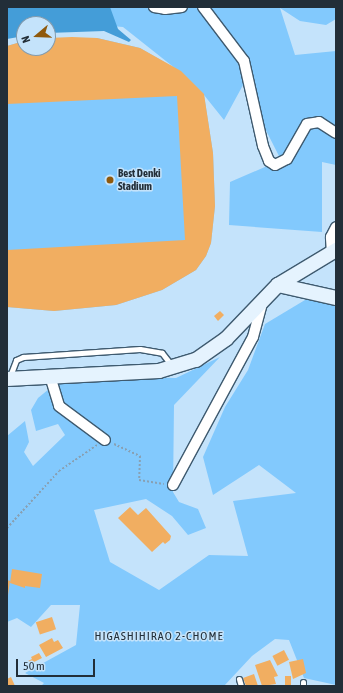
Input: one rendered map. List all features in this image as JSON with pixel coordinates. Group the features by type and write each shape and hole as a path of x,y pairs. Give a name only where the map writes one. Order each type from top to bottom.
{"street":[{"path":"154,7 165,9 182,7"},
{"path":"203,7 244,61 263,146 270,161 275,165 287,159 307,124 319,122 336,133"},
{"path":"8,379 174,368 208,354 278,285 334,251 331,237 336,227"},
{"path":"278,285 336,298"},
{"path":"173,485 253,337 262,302"},
{"path":"50,376 59,406 105,440"}],"lane":[{"path":"8,379 16,360 23,357 140,349 162,353 174,368"},
{"path":"239,679 241,686"}],"path":[{"path":"7,528 59,471 105,440 140,456 139,480 173,485"}],"shaded area":[{"path":"7,7 110,7 118,29 131,40 129,42 104,31 56,33 56,16 16,16 16,37 7,39"},
{"name":"Best Denki Stadium","path":"105,7 336,7 336,19 326,25 300,21 280,8 295,55 336,51 336,165 322,162 322,232 229,225 230,182 281,160 243,85 224,120 204,95 213,153 215,206 211,243 206,256 196,270 162,290 116,305 54,311 7,307 7,46 16,43 16,56 56,56 56,38 97,38 140,48 176,69 123,27 111,26"},
{"path":"310,297 336,304 336,685 304,678 289,640 275,639 252,656 224,686 41,686 44,683 25,673 76,645 80,605 51,605 31,627 17,618 7,622 7,436 25,421 29,442 24,452 33,466 65,435 58,424 36,431 31,410 38,398 49,389 63,382 75,380 88,383 117,377 176,378 220,357 174,405 173,492 179,502 198,509 206,528 188,535 172,516 146,499 94,510 110,562 159,590 209,555 248,556 233,501 296,493 259,465 213,495 203,457 225,407 248,370 265,324"}],"building":[{"path":"56,38 97,38 140,48 181,71 204,94 213,153 215,206 211,243 206,256 196,270 162,290 116,305 54,311 7,307 7,250 185,240 177,96 7,104 7,46 16,43 16,56 56,56"},
{"path":"220,311 224,315 218,321 214,316"},
{"path":"130,507 138,515 146,508 171,536 170,540 165,544 163,542 152,552 118,518"},
{"path":"12,569 42,574 40,588 25,586 25,588 10,583"},
{"path":"7,580 10,581 8,595 7,595"},
{"path":"52,617 56,629 40,635 36,622"},
{"path":"52,638 54,642 58,640 63,648 46,657 39,645"},
{"path":"284,650 289,660 277,666 272,656"},
{"path":"39,653 42,658 30,664 28,661 32,659 31,657"},
{"path":"303,659 306,673 293,679 289,662"},
{"path":"270,660 278,676 274,677 276,684 262,686 255,665"},
{"path":"254,674 258,686 246,686 243,678"},
{"path":"285,676 291,676 291,685 285,685"},
{"path":"11,677 15,686 7,686 7,679"}],"place":[{"name":"Best Denki Stadium","path":"110,180"}],"district":[{"name":"HIGASHIHIRAO 2-CHOME","path":"159,637"}]}
